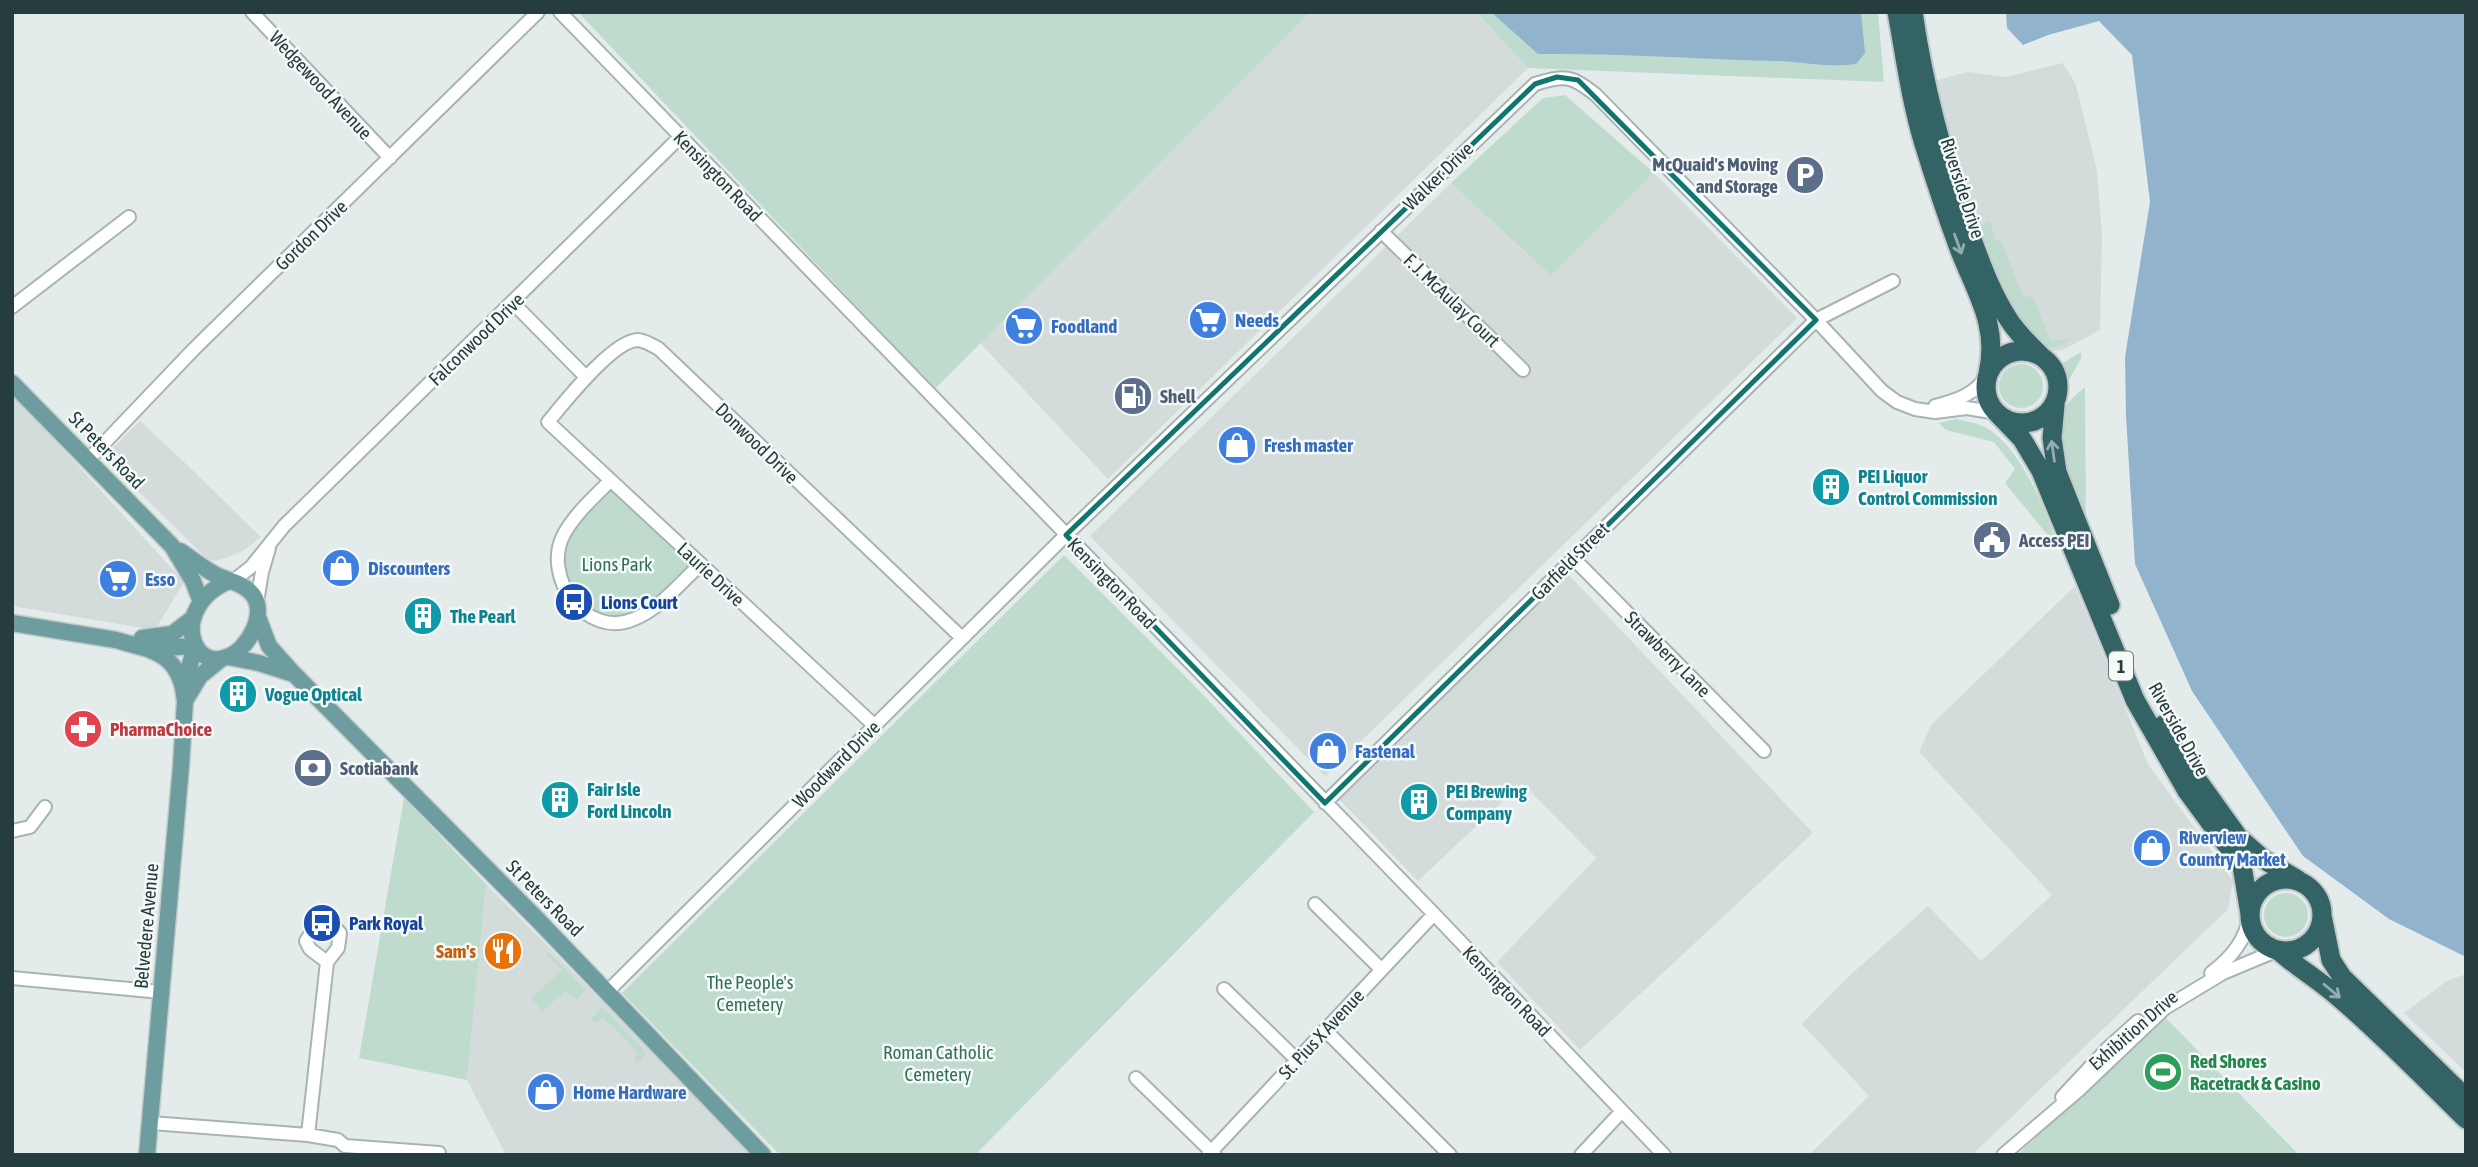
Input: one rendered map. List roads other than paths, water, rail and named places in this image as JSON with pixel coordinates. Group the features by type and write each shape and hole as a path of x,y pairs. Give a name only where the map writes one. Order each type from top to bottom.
{"highway":[{"name":"Riverside Drive","path":"1897,12 1915,110 1924,142 1960,251 1989,322 1993,340 1988,374"},
{"name":"Riverside Drive","path":"1913,12 1922,69 1937,133 1976,250 2010,322 2041,356"},
{"path":"2026,351 2041,356 2055,372 2058,394 2055,405 2042,416 2024,422 2005,419 1997,414 1986,395 1988,374 1996,360 2010,352 2026,351"},
{"name":"Riverside Drive","path":"2055,405 2052,438 2057,472 2147,696 2198,781 2239,838 2263,859 2298,880"},
{"name":"Riverside Drive","path":"1997,414 2022,439 2041,471 2135,699 2153,734 2187,791 2242,866 2250,914"},
{"path":"2466,1098 2342,977 2331,960 2321,905 2316,894 2298,880 2287,878 2265,885 2257,894 2250,914 2260,940 2309,972 2339,997 2466,1119"},
{"path":"2278,950 2298,949 2307,944 2320,927 2322,916"}],"main road":[{"name":"St Peters Road","path":"12,383 172,546 193,581 201,602"},
{"name":"St Peters Road","path":"172,546 231,581"},
{"path":"231,581 247,588 258,610 243,645 225,658 210,657 195,646 191,634 193,618 209,593 231,581"},
{"name":"St Peters Road","path":"258,610 270,646 294,674 607,992 763,1155"},
{"path":"116,640 172,634 193,618"},
{"path":"12,623 116,640 159,653 175,666 184,694"},
{"path":"148,649 195,646"},
{"name":"Belvedere Avenue","path":"147,1155 184,694 195,646"},
{"name":"St Peters Road","path":"225,658 259,663 294,674"},
{"name":"Belvedere Avenue","path":"184,694 200,676 225,658"}],"street":[{"name":"Wedgewood Avenue","path":"252,12 390,158"},
{"name":"Gordon Drive","path":"88,460 194,349 538,12"},
{"name":"Kensington Road","path":"560,12 1664,1155"},
{"name":"Walker Drive","path":"1066,535 1535,83 1557,77 1578,80 1596,94 1816,320"},
{"name":"Falconwood Drive","path":"231,581 251,567 272,541 680,137"},
{"path":"12,307 129,217"},
{"name":"F. J. McAulay Court","path":"1381,231 1523,370"},
{"name":"Garfield Street","path":"1325,803 1816,320 1893,281"},
{"path":"513,303 586,377"},
{"path":"1816,320 1872,380 1897,402 1915,409 1935,412 1967,408 1997,414"},
{"name":"Donwood Drive","path":"548,422 586,377 616,349 637,340 649,343 659,349 962,638"},
{"path":"1872,380 1899,398 1915,404 1936,406 1974,392 1988,374"},
{"name":"Laurie Drive","path":"548,422 875,726"},
{"path":"610,481 586,505 564,535 558,555 563,587 574,603 603,622 632,621 648,612 701,564"},
{"name":"Woodward Drive","path":"607,992 1066,535"},
{"name":"Falconwood Drive","path":"258,610 262,572 272,541"},
{"name":"Strawberry Lane","path":"1573,558 1764,751"},
{"path":"12,831 30,827 46,807"},
{"path":"1315,904 1381,969"},
{"name":"St. Pius X Avenue","path":"1212,1154 1434,914"},
{"name":"Exhibition Drive","path":"2041,1121 2107,1049 2156,1006 2177,990 2208,975 2221,965 2248,931 2250,914"},
{"name":"Exhibition Drive","path":"2003,1155 2079,1090 2165,1008 2223,973 2278,950"},
{"path":"308,1135 327,962"},
{"path":"12,978 161,992"},
{"path":"1224,989 1297,1060"},
{"path":"1325,1030 1450,1155"},
{"path":"1136,1078 1212,1154"},
{"path":"1581,1155 1622,1111"},
{"path":"151,1123 308,1135 338,1140 345,1151 439,1153"}],"water":[{"path":"1491,12 1861,12 1865,53 1856,64 1836,65 1657,56 1538,54"},
{"path":"2006,12 2466,12 2466,957 2389,919 2303,856 2192,691 2135,564 2125,357 2150,202 2132,55 2099,21 2023,45 2007,28"}],"place":[{"name":"McQuaid's Moving and Storage","path":"1805,175"},
{"name":"Needs","path":"1208,320"},
{"name":"Foodland","path":"1024,326"},
{"name":"Shell","path":"1133,396"},
{"name":"Fresh master","path":"1237,445"},
{"name":"PEI Liquor Control Commission","path":"1831,487"},
{"name":"Access PEI","path":"1992,540"},
{"name":"Discounters","path":"341,568"},
{"name":"Esso","path":"118,579"},
{"name":"Lions Court","path":"574,602"},
{"name":"The Pearl","path":"423,616"},
{"name":"Vogue Optical","path":"238,694"},
{"name":"PharmaChoice","path":"83,729"},
{"name":"Fastenal","path":"1328,751"},
{"name":"Scotiabank","path":"313,768"},
{"name":"Fair Isle Ford Lincoln","path":"560,800"},
{"name":"PEI Brewing Company","path":"1419,802"},
{"name":"Riverview Country Market","path":"2152,848"},
{"name":"Park Royal","path":"322,923"},
{"name":"Sam's","path":"503,951"},
{"name":"Red Shores Racetrack & Casino","path":"2163,1072"},
{"name":"Home Hardware","path":"546,1092"}],"park label":[{"name":"Lions Park","path":"617,564"},
{"name":"The People's Cemetery","path":"750,993"},
{"name":"Roman Catholic Cemetery","path":"938,1063"}]}
